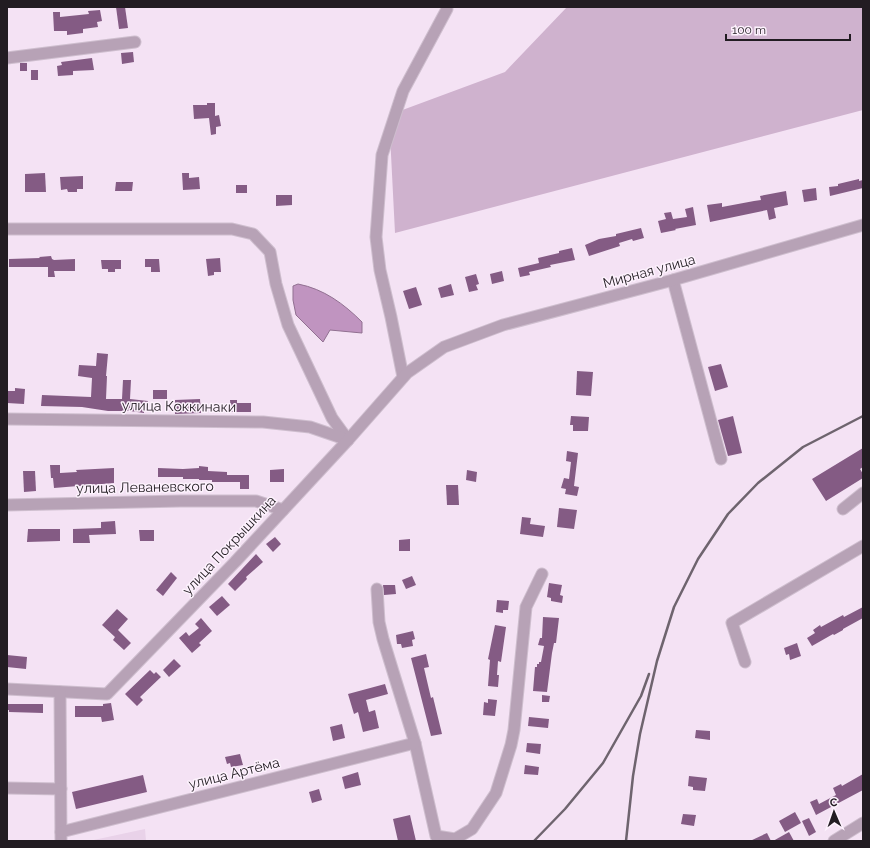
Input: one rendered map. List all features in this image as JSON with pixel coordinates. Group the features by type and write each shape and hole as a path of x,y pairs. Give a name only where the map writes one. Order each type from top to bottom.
{"street":[{"path":"403,378 380,270 376,237 382,155 403,91 447,9"},
{"path":"7,58 135,42"},
{"name":"Мирная улица","path":"444,347 503,325 673,280 863,225"},
{"path":"7,229 232,229 253,234 270,252 276,284 288,325 332,418 348,440"},
{"path":"673,280 721,459"},
{"name":"улица Покрышкина","path":"7,689 107,694 235,562 403,378 444,347"},
{"name":"улица Коккинаки","path":"7,419 263,422 310,427 348,440"},
{"path":"843,509 863,494"},
{"name":"улица Леваневского","path":"7,505 180,501 256,501 283,510"},
{"path":"745,662 732,623 863,546"},
{"path":"377,588 379,622 383,639 415,743 436,836 455,839 472,829 496,793 511,745 526,607 542,574"},
{"path":"60,692 61,837"},
{"name":"улица Артёма","path":"61,837 415,743"},
{"path":"7,788 60,789"},
{"path":"834,841 863,823"}],"shaded area":[{"path":"567,7 863,7 863,110 395,233 389,115 505,72"},
{"path":"298,284 325,293 341,303 362,322 362,333 330,330 323,342 296,315 293,300 293,286"},
{"path":"145,829 146,841 89,841"}],"building":[{"path":"116,7 125,7 128,28 119,29"},
{"path":"100,10 102,21 97,22 98,27 83,29 83,33 67,35 67,31 54,31 53,12 60,12 60,17 89,14 88,11"},
{"path":"133,52 134,62 122,64 121,53"},
{"path":"92,58 94,70 73,71 73,75 58,76 57,66 62,65 61,62"},
{"path":"20,63 27,63 27,71 20,71"},
{"path":"31,70 38,70 38,80 31,80"},
{"path":"207,103 215,103 215,116 219,115 221,126 216,127 216,134 211,135 209,118 194,119 193,105 207,105"},
{"path":"45,173 46,192 25,192 25,174"},
{"path":"182,173 189,173 189,178 199,177 200,189 183,190"},
{"path":"83,176 83,189 77,189 77,192 68,192 67,189 61,190 60,177"},
{"path":"859,179 859,181 863,180 863,188 830,196 829,187 838,186 838,184"},
{"path":"116,182 133,182 132,191 115,191"},
{"path":"236,185 247,185 247,193 236,193"},
{"path":"816,188 817,200 804,202 802,190"},
{"path":"786,191 788,205 774,208 776,218 769,220 767,210 710,222 707,205 722,203 722,207 761,200 760,196"},
{"path":"276,195 292,195 292,205 276,206"},
{"path":"693,207 696,225 661,233 658,221 666,219 664,213 671,212 673,219 687,217 685,209"},
{"path":"641,228 644,238 633,241 632,239 619,243 620,246 589,256 585,245 599,239 616,236 616,234"},
{"path":"572,248 575,260 550,265 551,267 529,272 530,275 520,277 518,268 539,263 538,258"},
{"path":"51,256 54,260 75,259 75,271 54,271 55,277 48,277 48,267 9,267 9,259 40,258 39,257"},
{"path":"220,258 221,272 214,272 214,275 208,276 206,259"},
{"path":"145,259 159,259 160,272 151,272 151,267 145,267"},
{"path":"101,260 121,260 121,269 115,269 115,272 108,272 108,269 102,269"},
{"path":"502,271 504,281 492,284 490,274"},
{"path":"476,274 479,284 476,285 478,290 469,292 465,277"},
{"path":"451,284 454,295 441,298 438,288"},
{"path":"416,287 422,305 409,309 403,291"},
{"path":"97,353 108,354 106,399 122,399 123,380 131,380 130,399 148,401 148,409 144,408 144,413 130,411 108,411 82,407 41,406 42,395 91,397 92,378 78,376 79,365 96,366"},
{"path":"721,364 728,387 715,391 708,367"},
{"path":"577,371 593,372 591,396 576,395"},
{"path":"15,388 25,389 24,404 7,403 7,391 15,391"},
{"path":"153,390 167,390 167,399 153,399"},
{"path":"200,399 201,413 175,414 175,400"},
{"path":"230,400 237,400 237,403 251,403 251,412 231,412"},
{"path":"571,416 589,417 588,431 573,431 573,425 570,425"},
{"path":"733,416 742,453 728,456 718,420"},
{"path":"863,448 863,467 860,469 863,474 863,478 826,501 812,479"},
{"path":"567,451 578,453 574,486 579,487 577,496 565,494 566,489 561,488 564,478 569,479 571,462 566,461"},
{"path":"50,465 60,465 60,473 77,472 76,470 114,468 114,483 54,488 53,478 51,478"},
{"path":"199,466 208,467 208,471 227,472 227,475 249,475 249,489 240,489 240,482 212,482 212,480 183,479 183,477 158,477 158,468 183,469 199,468"},
{"path":"284,469 284,482 270,482 270,470"},
{"path":"467,470 477,472 476,482 466,480"},
{"path":"23,471 35,471 36,491 24,492"},
{"path":"446,485 458,485 459,505 447,505"},
{"path":"559,508 577,510 574,529 557,527"},
{"path":"522,517 531,518 530,524 545,526 543,537 520,534"},
{"path":"115,521 116,534 89,535 90,543 73,543 73,529 101,528 101,522"},
{"path":"28,529 60,529 60,541 27,542"},
{"path":"139,530 154,530 154,541 140,541"},
{"path":"275,537 281,544 273,552 266,544"},
{"path":"410,539 410,551 399,551 399,540"},
{"path":"256,554 263,562 246,577 247,579 235,591 228,584"},
{"path":"171,572 177,578 163,596 156,590"},
{"path":"412,576 416,585 406,589 402,580"},
{"path":"549,583 562,585 560,595 563,596 562,603 551,601 551,598 547,597"},
{"path":"383,585 395,585 396,594 384,595"},
{"path":"222,596 230,605 217,616 209,607"},
{"path":"497,600 509,601 508,610 503,610 503,613 496,612"},
{"path":"863,607 863,618 812,646 807,638 815,633 813,630 820,625 821,627 843,615 844,617"},
{"path":"117,609 128,619 118,630 131,643 124,650 113,640 115,637 102,625"},
{"path":"543,617 559,618 556,643 554,643 552,653 547,692 533,691 535,667 537,667 539,662 541,662 544,646 538,645 540,638 542,638"},
{"path":"201,618 212,631 199,643 201,645 192,653 179,638 186,632 189,636 199,628 195,624"},
{"path":"495,625 506,627 501,662 498,661 498,687 488,686 490,660 488,659"},
{"path":"413,631 415,639 412,640 413,646 402,648 401,644 397,644 396,635"},
{"path":"797,643 801,656 790,660 789,654 786,655 784,648"},
{"path":"426,654 429,667 424,668 442,734 431,736 411,658"},
{"path":"7,655 27,657 26,669 7,667"},
{"path":"174,659 181,666 169,677 163,670"},
{"path":"150,670 154,674 156,672 161,677 140,697 143,700 137,706 125,694"},
{"path":"385,684 388,694 366,700 369,712 375,710 379,728 363,732 358,712 354,714 348,694"},
{"path":"542,695 550,696 549,702 542,702"},
{"path":"488,699 497,700 495,716 483,715 484,702 488,703"},
{"path":"111,703 114,720 102,722 101,717 75,717 75,706 103,706 103,704"},
{"path":"7,704 43,704 43,713 9,712 9,710 7,710"},
{"path":"529,717 549,719 548,728 528,726"},
{"path":"342,724 345,738 333,741 330,727"},
{"path":"696,730 710,731 710,740 695,738"},
{"path":"527,743 541,744 540,754 526,752"},
{"path":"240,754 243,765 231,767 230,763 227,764 225,757"},
{"path":"525,765 539,767 538,775 524,774"},
{"path":"358,772 361,785 345,789 342,777"},
{"path":"863,774 863,790 816,815 810,802 817,799 819,804 836,795 833,788 841,784 842,786"},
{"path":"143,775 147,792 76,809 72,792"},
{"path":"689,776 707,778 705,791 693,790 693,787 688,786"},
{"path":"319,789 322,800 312,803 309,792"},
{"path":"795,812 801,823 785,832 779,821"},
{"path":"683,814 696,815 694,826 681,824"},
{"path":"410,815 416,841 398,841 393,819"},
{"path":"809,818 816,832 809,836 802,821"},
{"path":"789,832 794,841 773,841"},
{"path":"767,833 771,841 750,841"}],"railway":[{"path":"626,841 633,776 640,734 657,661 674,607 698,559 728,514 758,483 803,447 863,416"},
{"path":"534,841 565,809 603,763 641,696 649,674"}]}
